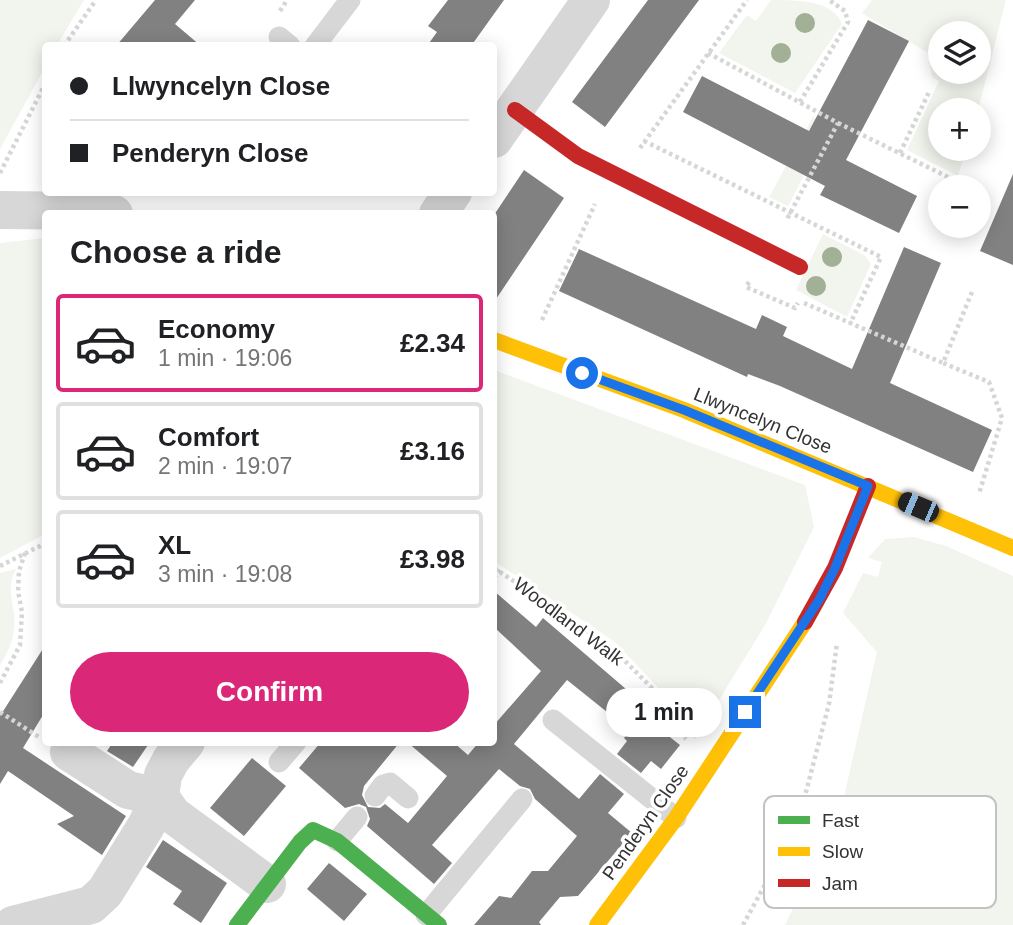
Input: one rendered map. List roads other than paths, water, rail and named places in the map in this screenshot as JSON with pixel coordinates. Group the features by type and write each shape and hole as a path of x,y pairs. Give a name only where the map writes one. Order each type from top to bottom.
{"street":[{"path":"591,0 504,124 578,156 800,267"},
{"path":"1,210 42,210"},
{"name":"Llwyncelyn Close","path":"497,341 684,410 1013,548"},
{"name":"Penderyn Close","path":"597,925 676,818 819,600 868,486"},
{"path":"13,925 91,905 105,892 146,826 160,797 163,775 183,746"},
{"path":"57,747 128,790 160,797 173,815 267,884"},
{"path":"244,922 267,884 300,842 313,830 337,841 433,920"}],"lane":[{"path":"318,42 350,0"},
{"path":"552,720 676,818"},
{"path":"279,762 293,746"},
{"path":"375,796 383,785 390,783 408,798"},
{"path":"433,920 522,799"},
{"path":"337,841 357,817"}]}
